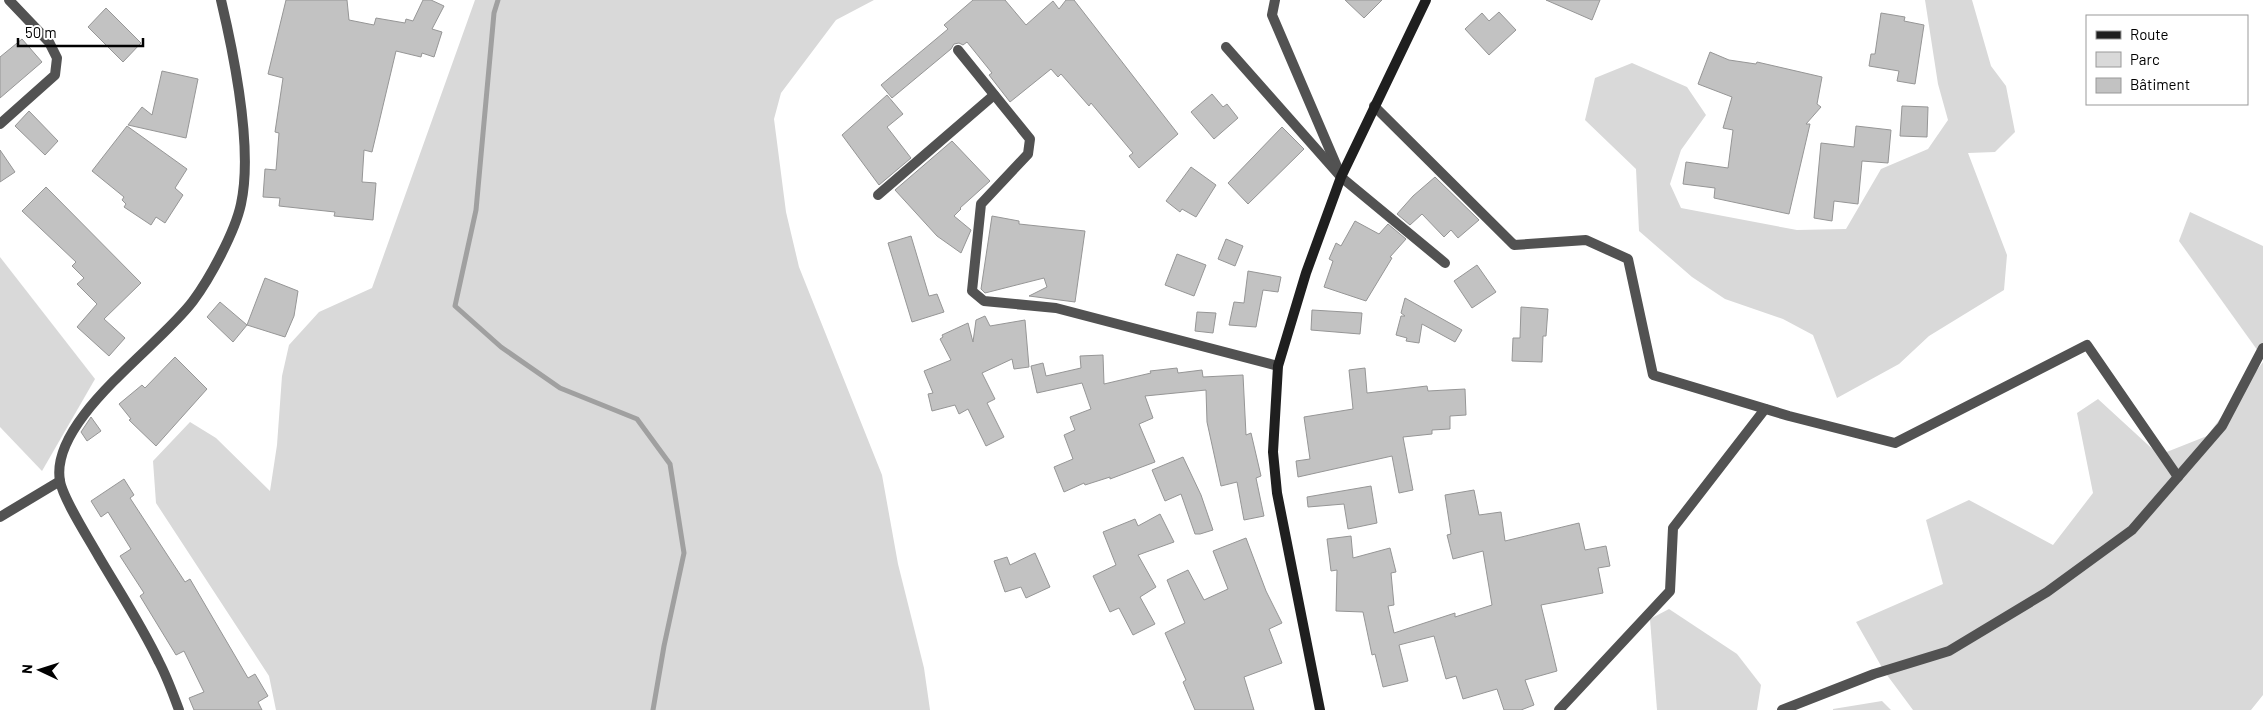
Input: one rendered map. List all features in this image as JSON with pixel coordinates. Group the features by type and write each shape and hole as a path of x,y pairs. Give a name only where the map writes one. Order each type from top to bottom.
{"main road":[{"path":"1320,710 1277,493 1273,452 1278,366 1306,273 1341,177 1426,0"}],"street":[{"path":"0,124 54,75 56,58 49,42 8,0"},
{"path":"180,710 159,661 78,520 60,481 62,455 72,430 89,408 192,302 226,244 241,204 245,159 238,91 221,0"},
{"path":"1275,0 1272,15 1341,177"},
{"path":"1226,47 1341,177 1444,263"},
{"path":"958,50 1030,139 1028,154 982,204 972,291 977,298 984,301 1056,308 1278,366"},
{"path":"878,195 994,95"},
{"path":"1374,106 1514,245 1586,240 1628,259 1653,375 1765,409 1896,443 2070,356 2087,345 2178,477"},
{"path":"1782,710 1874,674 1949,651 2047,592 2132,530 2222,426 2263,348"},
{"path":"1559,710 1670,592 1673,528 1765,409"},
{"path":"0,517 60,481"}],"green space":[{"path":"475,0 874,0 836,20 781,93 774,119 786,212 799,267 882,475 898,564 924,668 930,710 276,710 269,676 156,503 153,461 190,422 216,438 270,491 277,445 282,376 289,345 319,312 372,288"},
{"path":"1925,0 1972,0 1991,66 2006,86 2015,132 1995,152 1968,153 2007,255 2004,290 1929,336 1899,364 1837,398 1813,335 1783,319 1725,299 1692,277 1639,231 1636,169 1585,120 1595,78 1632,63 1687,87 1706,115 1681,150 1670,184 1681,208 1797,230 1846,229 1881,169 1928,149 1948,120 1938,84"},
{"path":"2190,212 2263,246 2263,358 2179,241"},
{"path":"0,257 95,379 42,471 0,427"},
{"path":"2263,362 2263,695 2251,710 1913,710 1884,671 1856,622 1943,584 1926,520 1969,500 2053,545 2093,493 2077,413 2098,399 2159,455 2207,436"},
{"path":"1669,609 1737,654 1761,685 1757,710 1657,710 1650,619"},
{"path":"1882,701 1891,710 1833,710 1833,709"}],"building":[{"path":"286,0 347,0 349,20 374,25 376,18 405,23 406,19 413,21 423,0 431,0 444,6 432,29 442,32 434,57 422,53 421,57 396,51 372,152 364,150 362,182 376,183 373,220 334,216 335,212 279,206 280,198 263,197 265,169 276,170 279,133 275,132 283,78 268,74"},
{"path":"973,0 1005,0 1026,25 1053,1 1059,9 1066,0 1074,0 1178,134 1139,168 1129,156 1133,153 1091,103 1089,106 1061,74 1058,77 1051,69 1010,102 989,75 992,73 967,42 963,45 959,43 954,44 951,49 892,98 881,85 948,29 944,25"},
{"path":"1345,0 1382,0 1364,18"},
{"path":"1546,0 1600,0 1592,20"},
{"path":"106,8 141,43 123,62 88,27"},
{"path":"1499,12 1516,30 1489,55 1465,29 1482,13 1489,21"},
{"path":"1881,13 1905,17 1904,21 1924,25 1915,84 1897,81 1899,71 1869,66 1871,54 1875,54"},
{"path":"22,39 42,62 0,98 0,57"},
{"path":"1710,52 1729,60 1756,64 1757,62 1822,77 1817,104 1821,107 1806,124 1810,124 1789,214 1714,198 1715,188 1683,184 1686,162 1728,168 1733,130 1723,128 1732,97 1698,84"},
{"path":"162,71 198,79 186,138 128,125 142,107 152,115"},
{"path":"1212,94 1223,107 1227,104 1238,118 1214,139 1191,112"},
{"path":"887,95 903,114 887,127 911,158 879,185 842,135"},
{"path":"1902,106 1928,107 1927,137 1900,136"},
{"path":"29,111 58,141 45,155 15,126"},
{"path":"127,126 187,169 175,188 183,195 165,223 156,217 151,225 124,207 126,204 122,200 124,197 92,171"},
{"path":"1856,126 1891,130 1888,163 1862,161 1858,204 1834,201 1832,221 1814,218 1821,143 1854,147"},
{"path":"1282,127 1304,149 1248,204 1228,183"},
{"path":"952,141 990,181 960,208 954,216 971,230 961,253 937,236 895,190"},
{"path":"0,150 15,172 0,182"},
{"path":"1191,167 1216,185 1196,217 1182,209 1180,212 1166,201"},
{"path":"1435,177 1479,220 1458,238 1451,230 1444,237 1422,214 1410,225 1397,214 1413,196"},
{"path":"46,187 141,283 104,319 125,338 109,356 77,327 97,304 77,284 84,278 72,266 76,262 22,211"},
{"path":"992,216 1019,221 1019,224 1085,231 1075,302 1029,296 1047,287 1044,278 985,293 981,289"},
{"path":"1355,221 1379,234 1388,224 1406,239 1390,257 1392,258 1366,301 1324,287 1333,261 1329,259 1336,243 1341,246"},
{"path":"911,236 929,296 937,294 944,312 912,322 888,243"},
{"path":"1226,239 1243,246 1235,266 1218,259"},
{"path":"1177,254 1206,265 1194,296 1165,285"},
{"path":"1477,265 1496,292 1472,308 1454,281"},
{"path":"1248,271 1281,277 1278,292 1263,290 1256,327 1229,325 1234,302 1244,303"},
{"path":"265,278 298,291 294,316 285,337 247,325"},
{"path":"1405,298 1462,330 1455,342 1422,324 1419,343 1406,341 1407,338 1396,335 1401,316 1405,316 1401,313"},
{"path":"220,302 247,325 233,342 207,317"},
{"path":"1521,307 1548,309 1546,336 1543,336 1542,362 1512,361 1513,338 1520,338"},
{"path":"1312,310 1362,313 1360,334 1311,330"},
{"path":"1197,312 1216,313 1213,333 1195,331"},
{"path":"985,316 990,326 1025,320 1029,367 1014,369 1012,359 982,373 995,399 987,403 1004,437 986,446 968,409 959,414 955,405 932,411 928,394 933,393 924,371 951,360 940,339 943,337 942,335 968,323 973,342 976,320"},
{"path":"1103,355 1104,384 1151,373 1150,371 1177,368 1178,373 1202,370 1203,377 1243,375 1246,435 1251,433 1261,476 1256,478 1264,516 1244,520 1237,482 1221,486 1207,422 1206,390 1145,396 1153,418 1139,424 1155,462 1110,479 1110,477 1085,485 1084,483 1064,492 1054,467 1073,459 1064,435 1075,430 1070,417 1091,409 1082,383 1037,393 1031,366 1043,363 1046,376 1081,368 1080,356"},
{"path":"175,357 207,389 156,446 129,420 131,419 119,404 142,385 145,388"},
{"path":"1365,368 1367,393 1427,386 1428,391 1465,389 1466,415 1450,416 1450,429 1432,430 1432,434 1403,437 1413,490 1399,493 1392,456 1298,477 1296,461 1310,459 1304,417 1353,409 1349,370"},
{"path":"91,417 101,431 87,441 81,432"},
{"path":"1183,457 1201,495 1213,530 1195,534 1181,494 1165,501 1152,470"},
{"path":"124,479 134,495 130,498 185,582 190,579 248,678 255,674 268,696 258,702 262,710 194,710 189,698 204,692 184,651 176,655 140,596 144,593 120,556 131,549 108,512 101,517 91,501"},
{"path":"1371,486 1377,523 1348,529 1344,504 1308,507 1307,497"},
{"path":"1474,490 1479,515 1501,512 1505,541 1579,523 1585,550 1606,546 1610,566 1598,568 1603,593 1541,605 1557,671 1525,680 1534,705 1521,710 1504,710 1497,689 1463,699 1456,676 1446,679 1434,636 1399,645 1408,681 1383,687 1375,654 1372,655 1363,612 1336,611 1337,570 1331,571 1327,539 1351,536 1353,558 1390,548 1396,572 1391,573 1394,605 1388,606 1394,633 1455,613 1455,617 1492,605 1483,551 1453,559 1447,535 1451,534 1445,495"},
{"path":"1160,514 1174,542 1138,555 1156,587 1140,597 1155,624 1133,635 1119,608 1110,612 1093,576 1116,565 1103,532 1135,519 1138,526"},
{"path":"1246,538 1266,591 1282,623 1269,629 1282,663 1244,677 1254,710 1195,710 1183,682 1186,680 1165,633 1185,623 1167,580 1188,570 1204,600 1228,589 1213,551"},
{"path":"1035,553 1050,587 1026,598 1021,587 1005,592 994,561 1007,557 1010,565"}],"waterway":[{"path":"498,0 494,13 476,210 455,306 501,347 560,388 637,419 670,464 684,553 664,646 653,710"}]}
